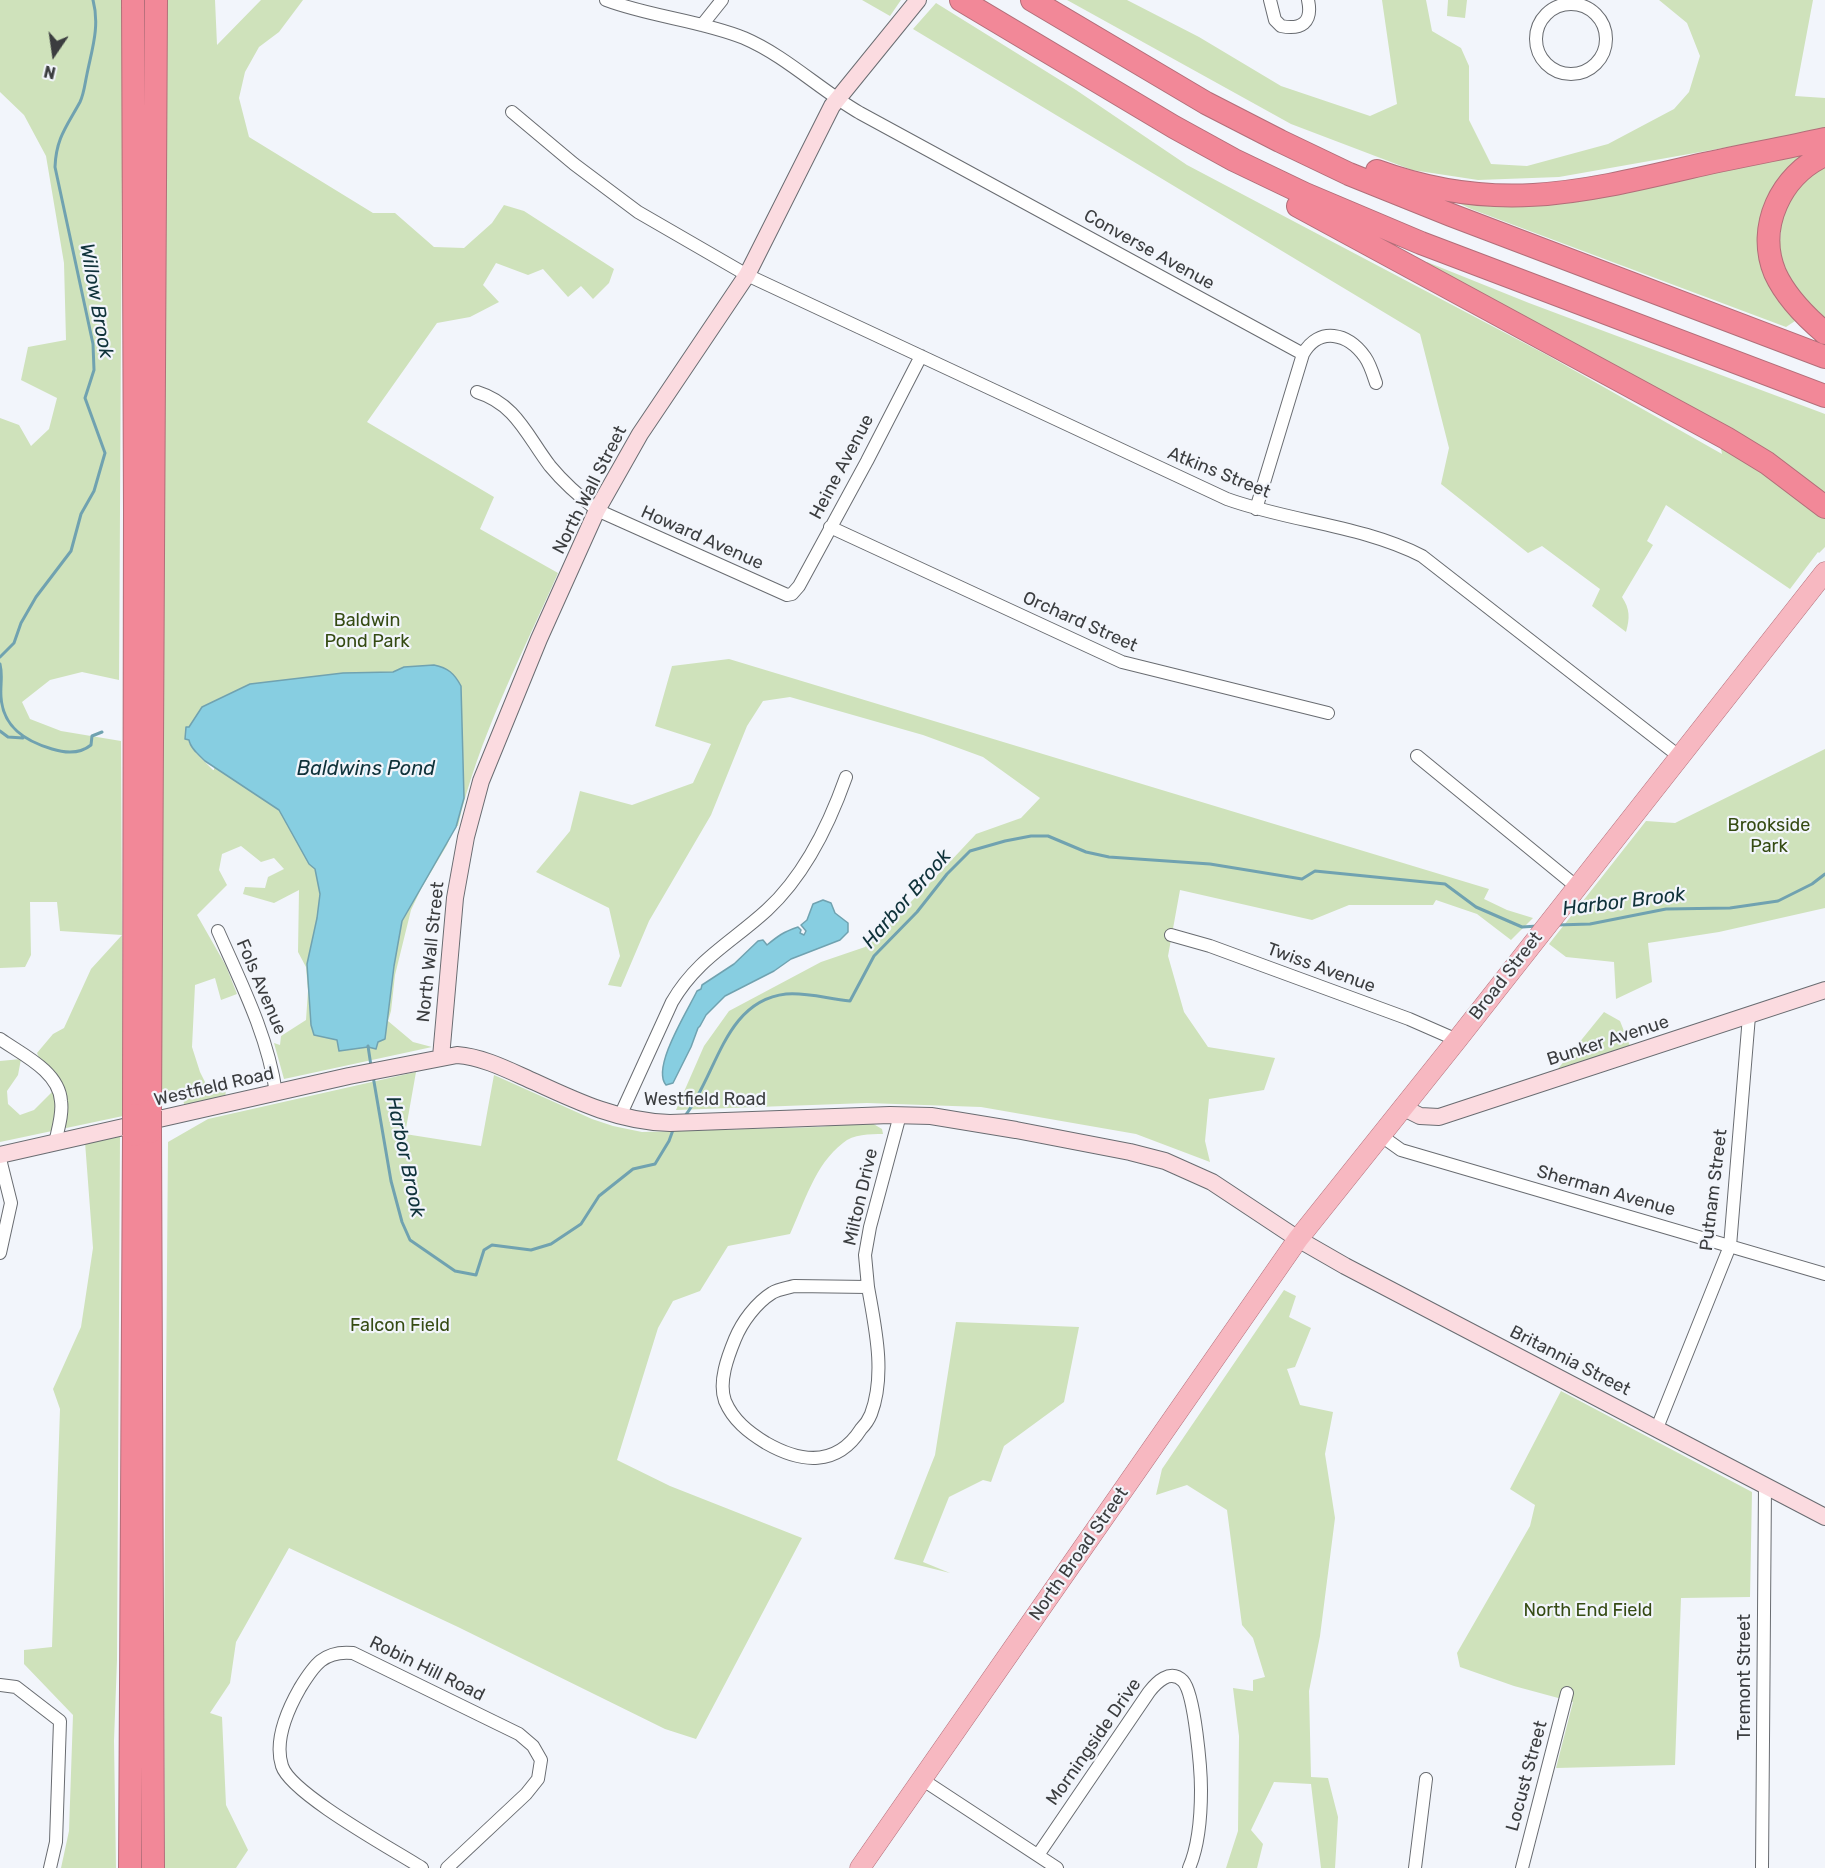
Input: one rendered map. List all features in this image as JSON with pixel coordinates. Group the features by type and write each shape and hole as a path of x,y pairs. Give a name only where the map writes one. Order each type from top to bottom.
{"highway":[{"path":"130,1868 142,1123 143,656 133,0"},
{"path":"143,656 156,0"},
{"path":"961,0 1150,114 1234,160 1313,198 1411,239 1825,396"},
{"path":"1032,0 1182,89 1289,146 1349,174 1431,208 1825,357"},
{"path":"1289,146 1324,151 1389,175 1437,189 1481,195 1519,196 1554,194 1607,186 1825,139"},
{"path":"1825,155 1800,170 1785,187 1773,211 1769,237 1772,264 1783,288 1799,308 1825,333"},
{"path":"1234,160 1250,177 1270,191 1744,448 1825,507"},
{"path":"142,1123 153,1868"}],"main road":[{"name":"Broad Street","path":"1298,1239 1825,572"},
{"name":"North Broad Street","path":"860,1868 1298,1239"}],"street":[{"name":"Converse Avenue","path":"606,0 653,14 724,30 765,48 837,100 1303,354"},
{"path":"702,25 722,0"},
{"path":"1270,0 1275,20 1281,26 1291,28 1301,26 1308,19 1310,8 1308,0"},
{"name":"North Wall Street","path":"441,1058 455,898 473,808 492,752 597,510 640,434 747,275 826,115 917,1"},
{"path":"1571,4 1582,6 1592,11 1600,20 1605,30 1604,52 1590,69 1578,74 1554,71 1539,54 1536,43 1537,31 1549,6 1571,4"},
{"name":"Atkins Street","path":"512,112 574,164 638,212 747,275 1200,488 1256,509 1384,538 1422,556 1680,757"},
{"path":"1256,509 1303,354 1313,340 1321,335 1330,335 1348,341 1366,357 1376,383"},
{"name":"Heine Avenue","path":"792,594 800,586 921,356"},
{"name":"Howard Avenue","path":"477,392 490,396 514,414 550,465 580,498 597,510 780,593 792,594"},
{"name":"Orchard Street","path":"830,527 1122,662 1328,712"},
{"path":"1417,756 1577,886"},
{"path":"620,1116 682,985 696,968 752,923 783,893 817,844 846,777"},
{"name":"Fols Avenue","path":"218,931 269,1053 276,1093"},
{"name":"Twiss Avenue","path":"1171,935 1210,946 1409,1019 1457,1040"},
{"name":"Bunker Avenue","path":"1402,1107 1420,1116 1438,1117 1825,990"},
{"name":"Putnam Street","path":"1658,1428 1730,1246 1749,1016"},
{"path":"0,1039 49,1075 58,1090 62,1105 55,1143"},
{"name":"Westfield Road","path":"0,1157 372,1071 457,1055 482,1060 597,1109 620,1116 664,1123 900,1115 953,1118 1130,1152 1165,1161 1205,1178 1298,1239"},
{"name":"Milton Drive","path":"868,1287 794,1286 773,1292 755,1307 740,1327 730,1351 724,1375 724,1399 734,1418 752,1434 781,1451 806,1459 831,1456 853,1443 871,1414 878,1380 879,1346 868,1287 866,1255 870,1227 900,1115"},
{"name":"Sherman Avenue","path":"1380,1135 1401,1150 1825,1274"},
{"path":"0,1157 11,1203 0,1253"},
{"name":"Britannia Street","path":"1298,1239 1345,1266 1825,1517"},
{"name":"Tremont Street","path":"1762,1868 1765,1485"},
{"name":"Robin Hill Road","path":"422,1868 310,1797 292,1782 282,1767 279,1745 285,1722 296,1695 312,1669 324,1657 338,1652 353,1653 519,1734 533,1746 541,1760 538,1779 526,1794 447,1868"},
{"name":"Morningside Drive","path":"1038,1855 1149,1692 1160,1680 1175,1677 1182,1680 1186,1687 1201,1767 1200,1817 1189,1868"},
{"path":"0,1685 16,1687 60,1721 56,1842 50,1868"},
{"name":"Locust Street","path":"1522,1868 1567,1694"},
{"path":"1415,1868 1426,1779"},
{"path":"923,1780 1057,1868"}],"green space":[{"path":"0,0 123,0 119,680 82,672 50,680 22,702 30,719 61,731 121,741 123,1116 0,1142 0,1061 21,1059 18,1075 7,1091 8,1104 20,1115 34,1110 53,1091 37,1053 53,1034 64,1028 91,969 122,935 60,931 57,902 30,902 31,955 25,967 0,968 0,418 19,425 31,446 49,429 57,398 21,380 28,347 66,340 64,263 46,156 24,115 0,92"},
{"name":"Baldwin Pond Park","path":"165,0 215,0 217,45 261,0 303,0 279,32 259,47 245,72 239,98 249,137 373,213 395,213 434,247 464,248 492,223 504,205 524,211 614,269 609,283 593,299 581,286 568,297 543,269 528,275 496,263 483,285 499,302 470,317 437,323 367,422 494,497 480,529 558,573 489,729 458,826 455,826 411,910 395,975 388,1021 413,1042 432,1047 284,1079 274,1043 280,1045 281,1036 306,1020 308,991 306,967 298,952 299,890 274,903 243,894 245,887 265,888 268,877 284,869 274,858 261,862 241,846 222,854 219,870 227,885 197,915 226,966 237,994 221,1000 215,978 195,985 192,1047 209,1090 226,1088 225,1100 184,1104 183,1098 159,1098","holes":["214,701 214,770 189,743 189,727"]},
{"path":"862,0 901,0 890,16"},
{"path":"1067,0 1127,0 1199,37 1281,86 1370,116 1397,104 1382,0 1426,0 1432,31 1461,48 1469,66 1469,120 1491,164 1527,166 1608,144 1674,109 1689,92 1700,56 1687,23 1659,0 1813,0 1795,96 1825,98 1825,130 1559,177 1478,180 1412,170 1291,124"},
{"path":"1448,0 1467,0 1465,18 1447,16"},
{"path":"936,3 1076,90 1187,165 1547,355 1722,454 1719,439 1825,514 1825,547 1818,552 1790,589 1666,505 1647,541 1653,545 1622,597 1628,614 1626,632 1592,606 1600,589 1542,546 1528,553 1441,484 1449,448 1420,334 913,29"},
{"path":"1810,148 1778,191 1770,279 1795,321 1786,327 1471,209 1444,196 1541,203"},
{"path":"1825,165 1825,318 1806,305 1789,280 1779,256 1782,213 1801,181"},
{"path":"1427,262 1529,303 1825,414 1825,498 1424,267"},
{"path":"729,659 1489,889 1484,899 1507,910 1533,918 1511,940 1477,914 1436,900 1433,905 1349,905 1312,920 1180,890 1168,956 1184,1012 1208,1047 1275,1058 1264,1090 1209,1099 1205,1141 1210,1162 1136,1134 981,1107 867,1103 676,1110 704,1046 729,1011 821,962 865,947 976,834 1021,818 1040,798 983,757 923,735 790,697 763,701 747,726 711,815 649,921 621,987 608,985 620,956 609,908 536,872 570,831 580,791 632,805 693,783 711,744 655,726 672,666"},
{"name":"Brookside Park","path":"1825,749 1825,908 1719,932 1648,943 1652,982 1616,999 1614,962 1566,957 1549,944 1646,821 1675,823"},
{"path":"1604,1012 1620,1021 1630,1046 1557,1070"},
{"name":"Falcon Field","path":"416,1072 405,1134 481,1146 494,1075 592,1119 642,1132 818,1127 870,1122 882,1129 883,1134 852,1138 833,1152 811,1185 790,1234 728,1246 700,1291 673,1301 658,1328 617,1460 670,1486 802,1538 696,1739 665,1729 458,1627 289,1548 236,1642 230,1683 210,1713 222,1717 226,1805 248,1850 236,1868 165,1868 164,1649 168,1142 208,1119"},
{"path":"120,1136 117,1660 114,1741 116,1868 61,1868 69,1831 73,1715 24,1664 24,1650 52,1647 60,1409 53,1389 81,1327 93,1248 85,1142"},
{"path":"1284,1290 1296,1296 1289,1317 1311,1328 1295,1367 1287,1369 1300,1405 1333,1412 1325,1454 1335,1518 1320,1636 1309,1691 1311,1777 1328,1778 1338,1817 1335,1868 1321,1868 1311,1784 1274,1782 1251,1830 1263,1844 1257,1868 1226,1868 1238,1831 1239,1736 1233,1688 1253,1691 1253,1680 1265,1677 1253,1638 1242,1625 1227,1510 1187,1485 1156,1495 1162,1469"},
{"path":"956,1322 1079,1327 1064,1402 1004,1446 991,1482 983,1480 949,1497 923,1562 950,1573 894,1559 935,1455"},
{"name":"North End Field","path":"1561,1391 1752,1492 1750,1597 1681,1598 1675,1765 1556,1768 1573,1702 1514,1686 1460,1667 1457,1653 1530,1526 1535,1505 1510,1489"}],"water":[{"name":"Baldwins Pond","path":"434,665 450,672 461,686 464,798 456,827 402,921 385,1039 378,1042 376,1049 368,1047 339,1051 337,1040 314,1035 311,1025 307,964 320,894 315,869 309,864 279,810 205,761 193,749 189,740 185,739 186,727 189,727 202,707 250,684 343,673 393,672 404,667"},
{"path":"823,900 831,903 835,913 848,923 848,932 840,940 791,959 774,971 725,996 706,1015 673,1083 666,1085 663,1066 672,1039 702,985 734,964 758,941 763,940 767,945 781,934 798,927 801,930 800,933 804,935 806,931 801,925 807,920 813,904"}],"waterway":[{"name":"Willow Brook","path":"0,657 14,643 21,623 36,597 71,551 81,514 94,491 105,453 85,398 94,370 93,344 55,167 60,140 83,92 96,19 93,0"},
{"name":"Harbor Brook","path":"0,664 1,697 6,717 11,725 25,737 52,749 72,752 87,748 91,745 92,736 102,732"},
{"path":"0,731 8,737 23,738"},
{"name":"Harbor Brook","path":"685,1116 696,1099 724,1042 749,1010 765,1000 786,994 850,1001 874,956 917,912 947,874 970,851 1005,841 1031,836 1048,836 1086,852 1109,857 1210,864 1302,879 1315,871 1445,884 1476,907 1522,927 1538,926"},
{"name":"Harbor Brook","path":"1557,925 1590,924 1666,909 1730,908 1778,901 1812,884 1825,874"},
{"name":"Harbor Brook","path":"368,1046 371,1066"},
{"name":"Harbor Brook","path":"373,1076 391,1181 402,1222 410,1240 455,1271 476,1275 484,1250 492,1245 531,1250 551,1244 581,1224 599,1196 633,1169 655,1164 673,1130"}]}
